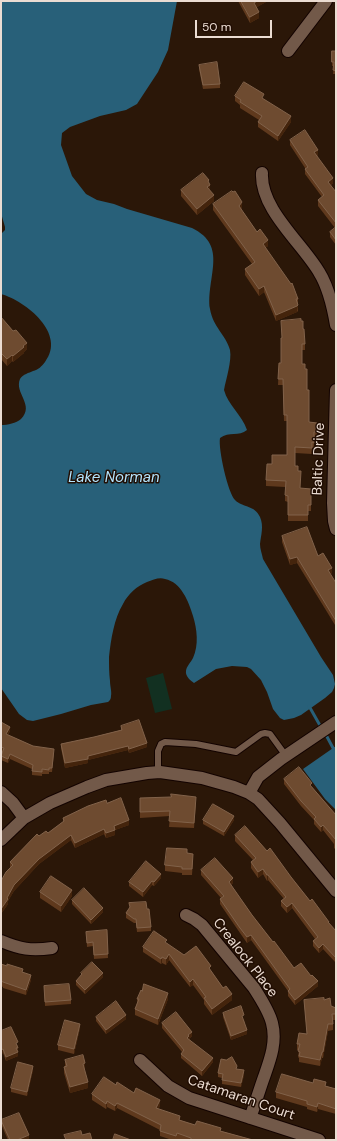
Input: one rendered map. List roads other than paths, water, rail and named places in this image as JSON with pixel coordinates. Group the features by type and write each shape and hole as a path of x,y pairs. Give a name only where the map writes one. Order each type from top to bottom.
{"street":[{"path":"288,51 326,1"},
{"path":"262,173 263,189 272,209 319,272 328,290 334,310 336,325"},
{"name":"Baltic Drive","path":"336,390 335,482 333,503 336,529"},
{"path":"249,793 258,778 286,756 336,722"},
{"path":"1,840 24,818 50,803 87,786 106,780 158,772 202,778 249,793 267,807 336,891"},
{"path":"1,792 17,807 24,818"},
{"name":"Crealock Place","path":"186,915 202,925 254,988 268,1010 274,1037 272,1053 250,1118"},
{"path":"1,941 22,948 52,948"},
{"name":"Catamaran Court","path":"140,1060 164,1083 188,1098 319,1140"}],"lane":[{"path":"158,772 158,751 161,744 165,742 196,744 236,752 261,734 265,733 270,734 286,756"}],"water":[{"name":"Lake Norman","path":"1,1 177,1 168,50 158,72 137,104 126,110 100,116 70,127 62,133 61,145 72,176 86,194 97,200 192,228 203,235 210,244 213,253 213,263 210,309 214,321 226,340 230,350 230,365 224,390 247,430 220,438 222,461 229,489 232,496 238,503 252,508 258,513 262,527 260,546 263,559 333,675 335,684 332,692 325,698 301,715 294,718 284,720 280,718 273,709 261,680 251,669 247,667 232,666 216,669 194,683 190,680 186,675 186,669 193,658 196,648 197,637 194,621 184,593 176,584 163,578 147,582 136,588 127,597 117,616 113,629 109,657 111,699 108,702 91,705 33,721 27,720 19,714 1,688 1,425 17,422 25,414 25,404 19,384 20,379 24,375 38,369 45,362 50,351 51,341 41,320 32,311 22,304 1,294 1,234 5,230 5,227 1,213"},
{"path":"336,746 336,810 325,799 303,769"}],"waterway":[{"path":"309,706 322,729"},
{"path":"325,733 333,748 336,750"}]}
